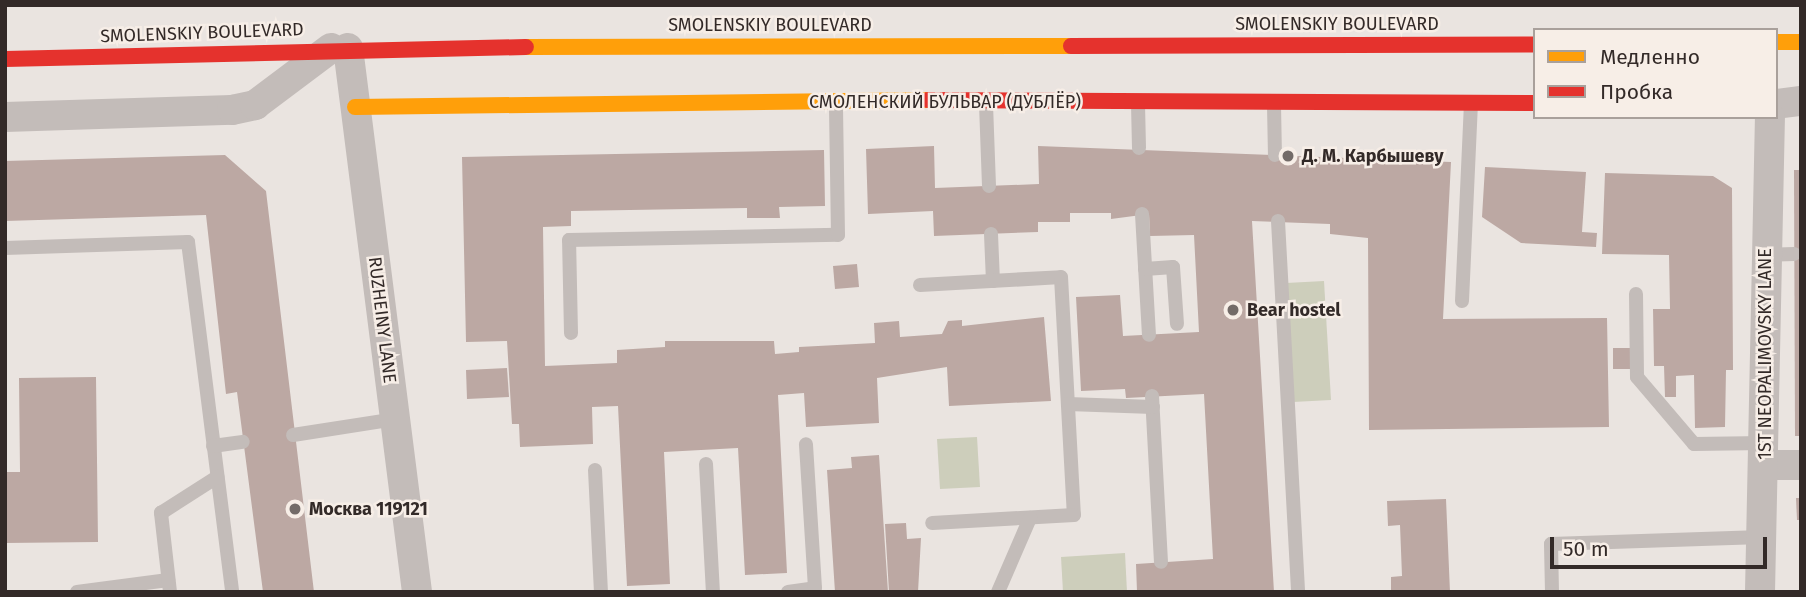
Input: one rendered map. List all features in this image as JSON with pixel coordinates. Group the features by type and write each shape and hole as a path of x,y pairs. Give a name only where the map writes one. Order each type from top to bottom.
{"main road":[{"path":"1778,42 1801,42"},
{"name":"SMOLENSKIY BOULEVARD","path":"5,59 339,48 1533,44"},
{"name":"СМОЛЕНСКИЙ БУЛЬВАР (ДУБЛЁР)","path":"355,107 836,100 1533,103"}],"street":[{"name":"RUZHEINY LANE","path":"339,48 355,107 417,592"},
{"path":"5,117 232,110 255,105 339,48"},
{"path":"1778,104 1801,101"},
{"name":"1ST NEOPALIMOVSKY LANE","path":"1760,592 1764,454 1780,255 1770,119"},
{"path":"1764,454 1801,465"}],"lane":[{"path":"571,333 569,240 838,235 836,100"},
{"path":"986,102 989,186"},
{"path":"1138,103 1139,148"},
{"path":"1274,103 1275,155"},
{"path":"1462,301 1471,103"},
{"path":"1142,214 1149,335"},
{"path":"1278,221 1298,592"},
{"path":"991,234 993,281"},
{"path":"5,248 188,242 232,592"},
{"path":"1145,269 1173,267 1177,324"},
{"path":"919,285 1061,277 1068,404 1074,515 932,523"},
{"path":"1636,293 1637,377 1694,444 1764,454"},
{"path":"1068,404 1153,402 1161,562"},
{"path":"293,435 395,419"},
{"path":"213,446 243,442"},
{"path":"788,592 815,588 806,444"},
{"path":"706,464 713,592"},
{"path":"595,470 601,592"},
{"path":"77,592 169,586 160,513 217,477"},
{"path":"999,592 1030,518"},
{"path":"1552,592 1551,544 1762,537"}],"green space":[{"path":"1324,281 1331,400 1293,402 1286,283"},
{"path":"977,437 980,487 940,489 937,439"},
{"path":"1125,553 1127,592 1063,592 1061,557"}],"building":[{"path":"934,146 935,188 1039,184 1038,146 1451,162 1443,319 1607,318 1609,427 1369,430 1368,238 1330,234 1330,224 1252,221 1274,592 1137,592 1136,564 1213,559 1204,394 1126,398 1125,389 1081,391 1076,297 1120,295 1123,336 1199,332 1194,235 1150,236 1149,214 1111,219 1111,213 1070,213 1070,222 1038,222 1038,232 934,236 933,211 868,214 866,149"},
{"path":"824,150 825,206 779,207 780,218 747,218 747,208 571,211 571,226 543,227 545,366 617,363 617,350 665,347 665,341 774,341 775,354 799,352 799,347 875,343 874,323 899,321 900,337 942,334 948,321 962,320 962,326 1044,317 1051,401 949,406 947,367 877,378 879,423 806,427 804,393 778,395 787,573 745,575 738,448 664,452 670,584 627,586 618,406 592,407 593,444 520,447 519,424 512,424 507,341 466,342 462,157"},
{"path":"225,155 266,191 314,592 263,592 237,392 226,394 206,215 5,221 5,161"},
{"path":"1485,167 1586,172 1582,232 1597,233 1596,247 1521,243 1482,217"},
{"path":"1794,170 1801,170 1801,436 1795,436"},
{"path":"1605,173 1713,176 1732,188 1733,370 1726,370 1725,427 1695,428 1694,375 1676,376 1676,397 1665,397 1664,366 1654,366 1653,309 1670,309 1669,255 1602,254"},
{"path":"857,264 859,287 835,289 833,266"},
{"path":"1613,348 1630,348 1630,369 1613,369"},
{"path":"507,368 509,397 467,399 466,370"},
{"path":"96,377 98,542 5,543 5,472 20,472 19,378"},
{"path":"879,455 888,592 835,592 827,470 852,468 851,457"},
{"path":"1796,498 1801,498 1801,520 1797,520"},
{"path":"1446,499 1450,592 1391,592 1391,577 1402,576 1400,525 1388,526 1387,501"},
{"path":"906,523 907,539 921,538 918,592 889,592 885,524"}],"traffic: slow":[{"path":"1778,42 1801,42"},
{"path":"526,47 1071,46"},
{"path":"355,107 928,100"}],"traffic: jam":[{"path":"1071,46 1533,44"},
{"path":"5,59 526,47"},
{"path":"928,100 1533,103"}],"place":[{"name":"Д. М. Карбышеву","path":"1288,156"},
{"name":"Bear hostel","path":"1233,310"},
{"name":"Москва 119121","path":"295,509"}]}
